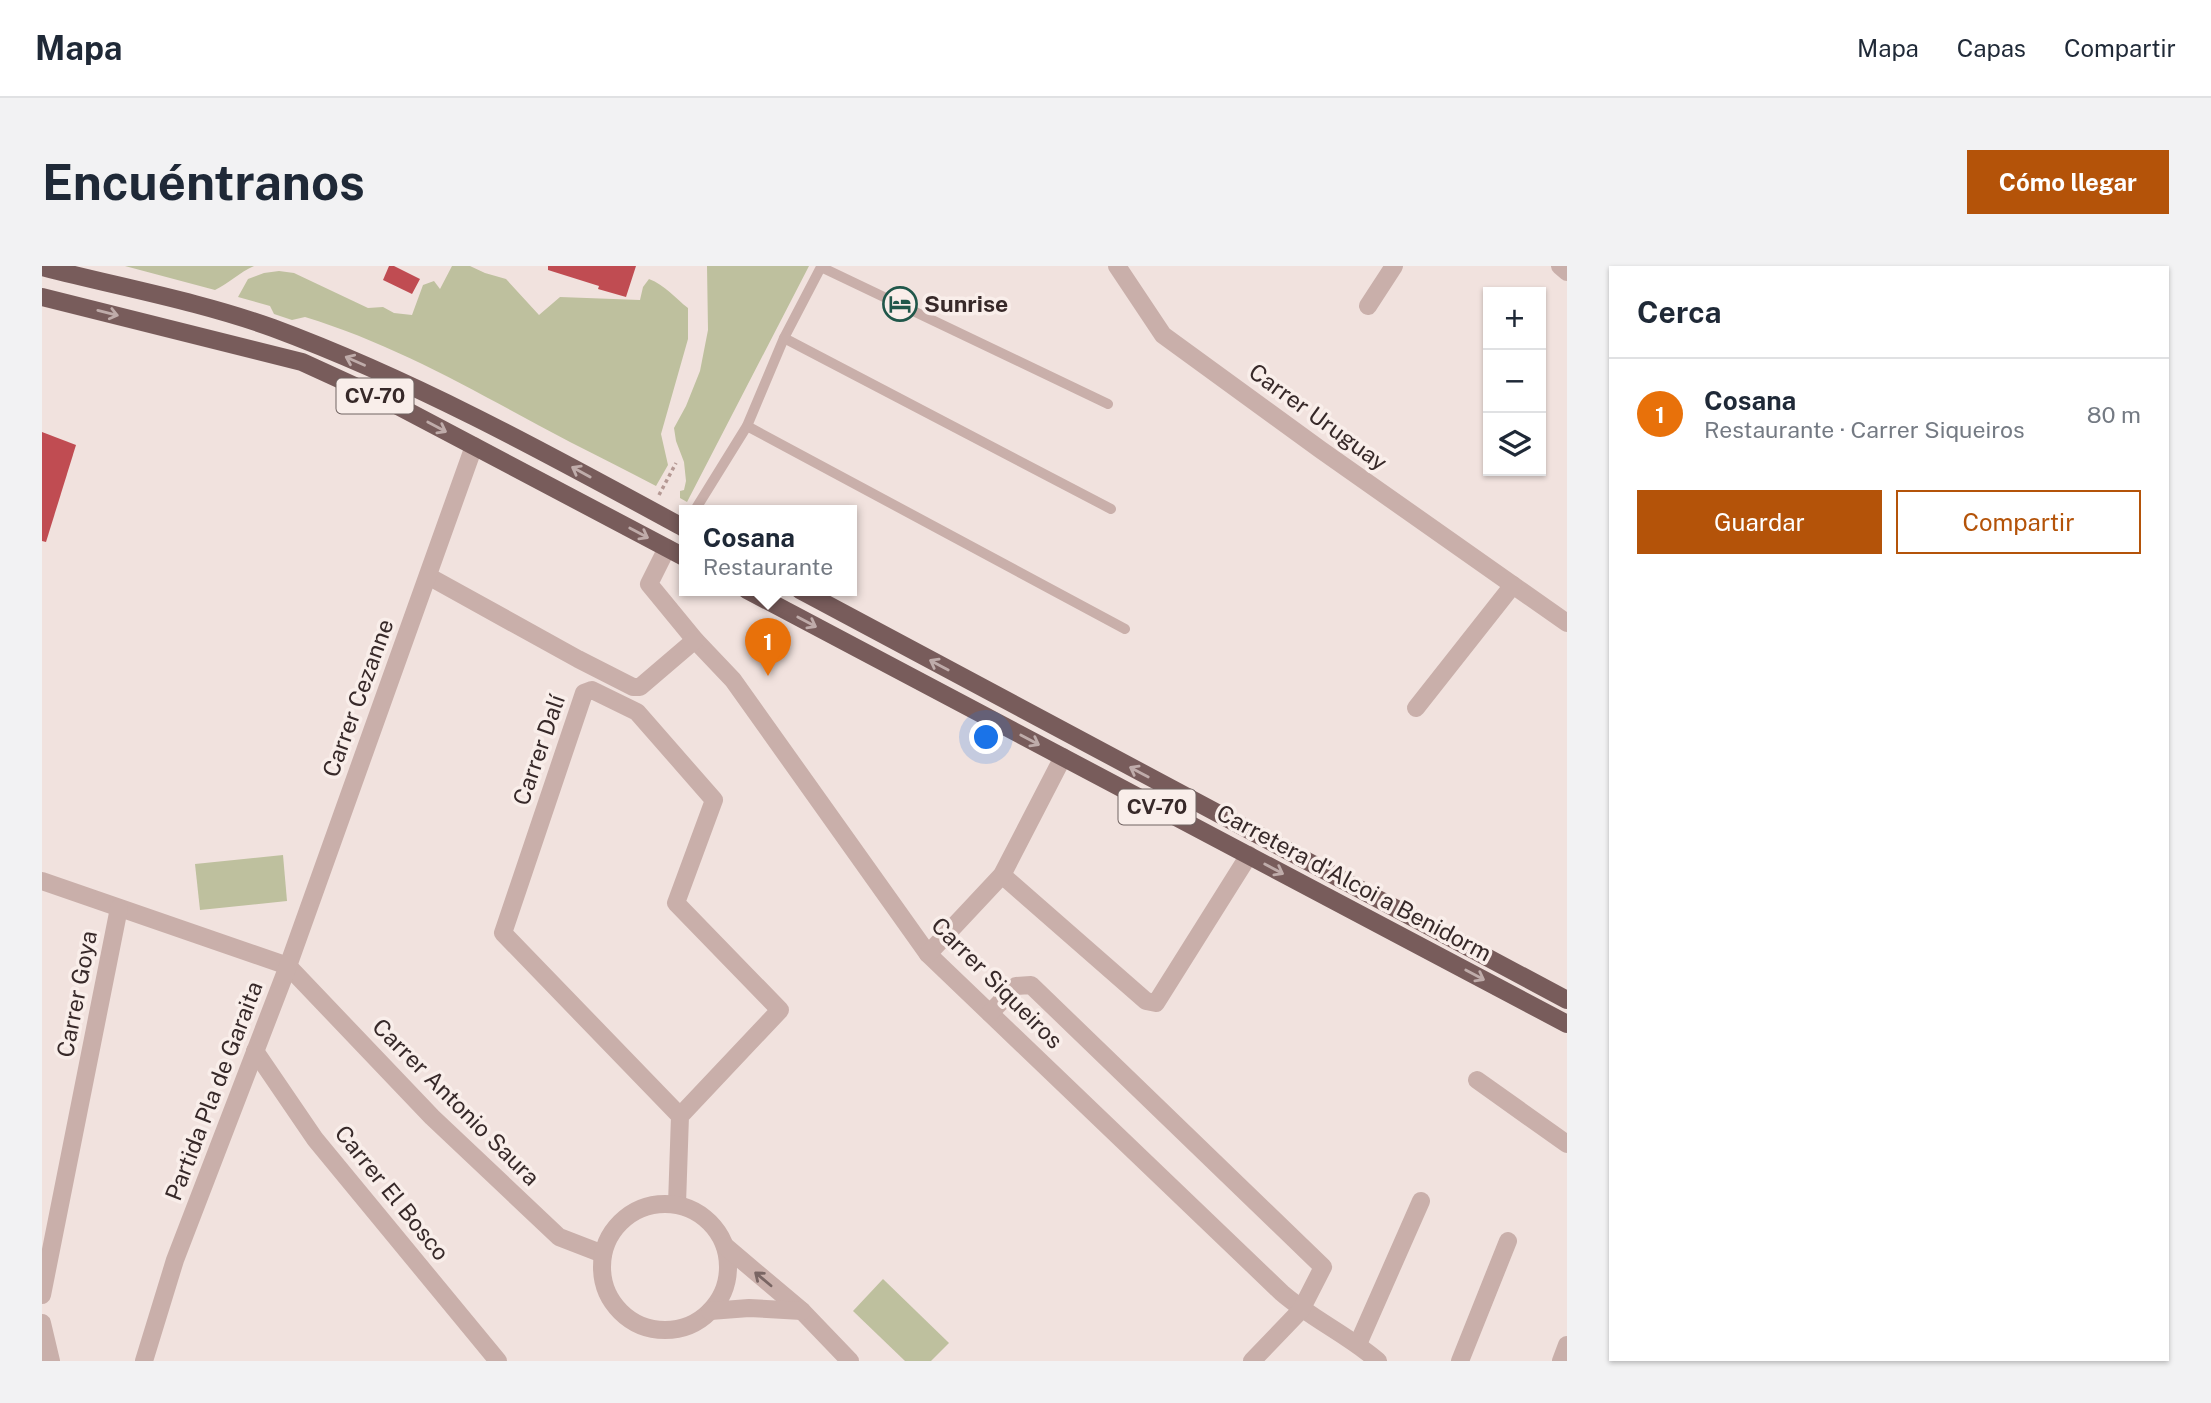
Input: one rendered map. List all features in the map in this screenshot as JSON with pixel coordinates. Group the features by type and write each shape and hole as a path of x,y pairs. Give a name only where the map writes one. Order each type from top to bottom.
{"main road":[{"name":"CV-70","path":"42,267 165,295 271,327 341,355 433,397 679,525"},
{"name":"CV-70","path":"42,296 302,362 396,405 679,554"},
{"name":"Carretera d'Alcoi a Benidorm","path":"758,596 1567,1024"},
{"name":"Carretera d'Alcoi a Benidorm","path":"811,596 1567,1000"}],"street":[{"name":"Carrer Uruguay","path":"1117,266 1163,335 1567,623"},
{"path":"1368,306 1394,266"},
{"path":"1560,266 1567,272"},
{"name":"Carrer Cezanne","path":"288,966 474,446"},
{"name":"Carrer Siqueiros","path":"667,548 649,584 695,640 733,680 928,954 1301,1310 1358,1344 1378,1361"},
{"path":"428,576 633,687 640,687 695,640"},
{"path":"1416,708 1513,585"},
{"name":"Carrer Dalí","path":"592,690 637,712 714,800 676,903 780,1010 680,1116 503,933 584,693 592,690"},
{"path":"928,954 1002,874 1063,757"},
{"path":"1002,874 1146,1001 1156,1003 1249,855"},
{"name":"Partida Pla de Garaita","path":"42,881 288,966 175,1261 144,1361"},
{"name":"Carrer Goya","path":"42,1295 120,908"},
{"name":"Carrer Antonio Saura","path":"288,966 432,1117 559,1237 603,1254"},
{"path":"989,1013 1016,986 1031,985 1322,1267 1301,1310 1252,1361"},
{"name":"Carrer El Bosco","path":"256,1051 315,1139 498,1361"},
{"path":"1477,1080 1567,1144"},
{"path":"677,1204 680,1116"},
{"path":"1358,1344 1421,1200"},
{"path":"725,1247 727,1275 721,1296 710,1311 697,1321 677,1329 648,1328 628,1319 615,1306 605,1287 603,1254 611,1234 626,1217 645,1207 677,1204 698,1212 714,1227 725,1247 802,1311 850,1361"},
{"path":"1460,1361 1508,1241"},
{"path":"710,1311 749,1308 802,1311"},
{"path":"42,1323 51,1361"},
{"path":"1561,1361 1567,1345"}],"lane":[{"path":"698,505 747,426 784,338 821,267 1108,404"},
{"path":"784,338 1111,509"},
{"path":"747,426 1125,629"}],"path":[{"path":"651,510 676,463"}],"green space":[{"path":"125,266 254,266 215,290"},
{"path":"452,266 470,266 506,279 539,315 560,297 640,300 643,287 649,279 665,288 688,308 688,339 661,434 668,465 656,486 408,357 305,317 292,320 274,314 270,306 238,297 248,279 279,271 294,273 368,308 383,307 394,313 412,315 423,285 434,281 440,289"},
{"path":"707,266 809,266 687,502 680,498 680,491 684,490 686,481 684,462 674,428 700,371 708,330"},
{"path":"283,855 287,901 200,910 195,864"},
{"path":"883,1279 949,1343 931,1361 905,1361 853,1311"}],"building":[{"path":"389,266 420,279 412,294 383,280"},
{"path":"548,266 636,266 626,297 548,270"},
{"path":"42,432 76,445 46,542 42,541"}],"place":[{"name":"Sunrise","path":"900,304"},
{"name":"Cosana","path":"768,676"}]}
